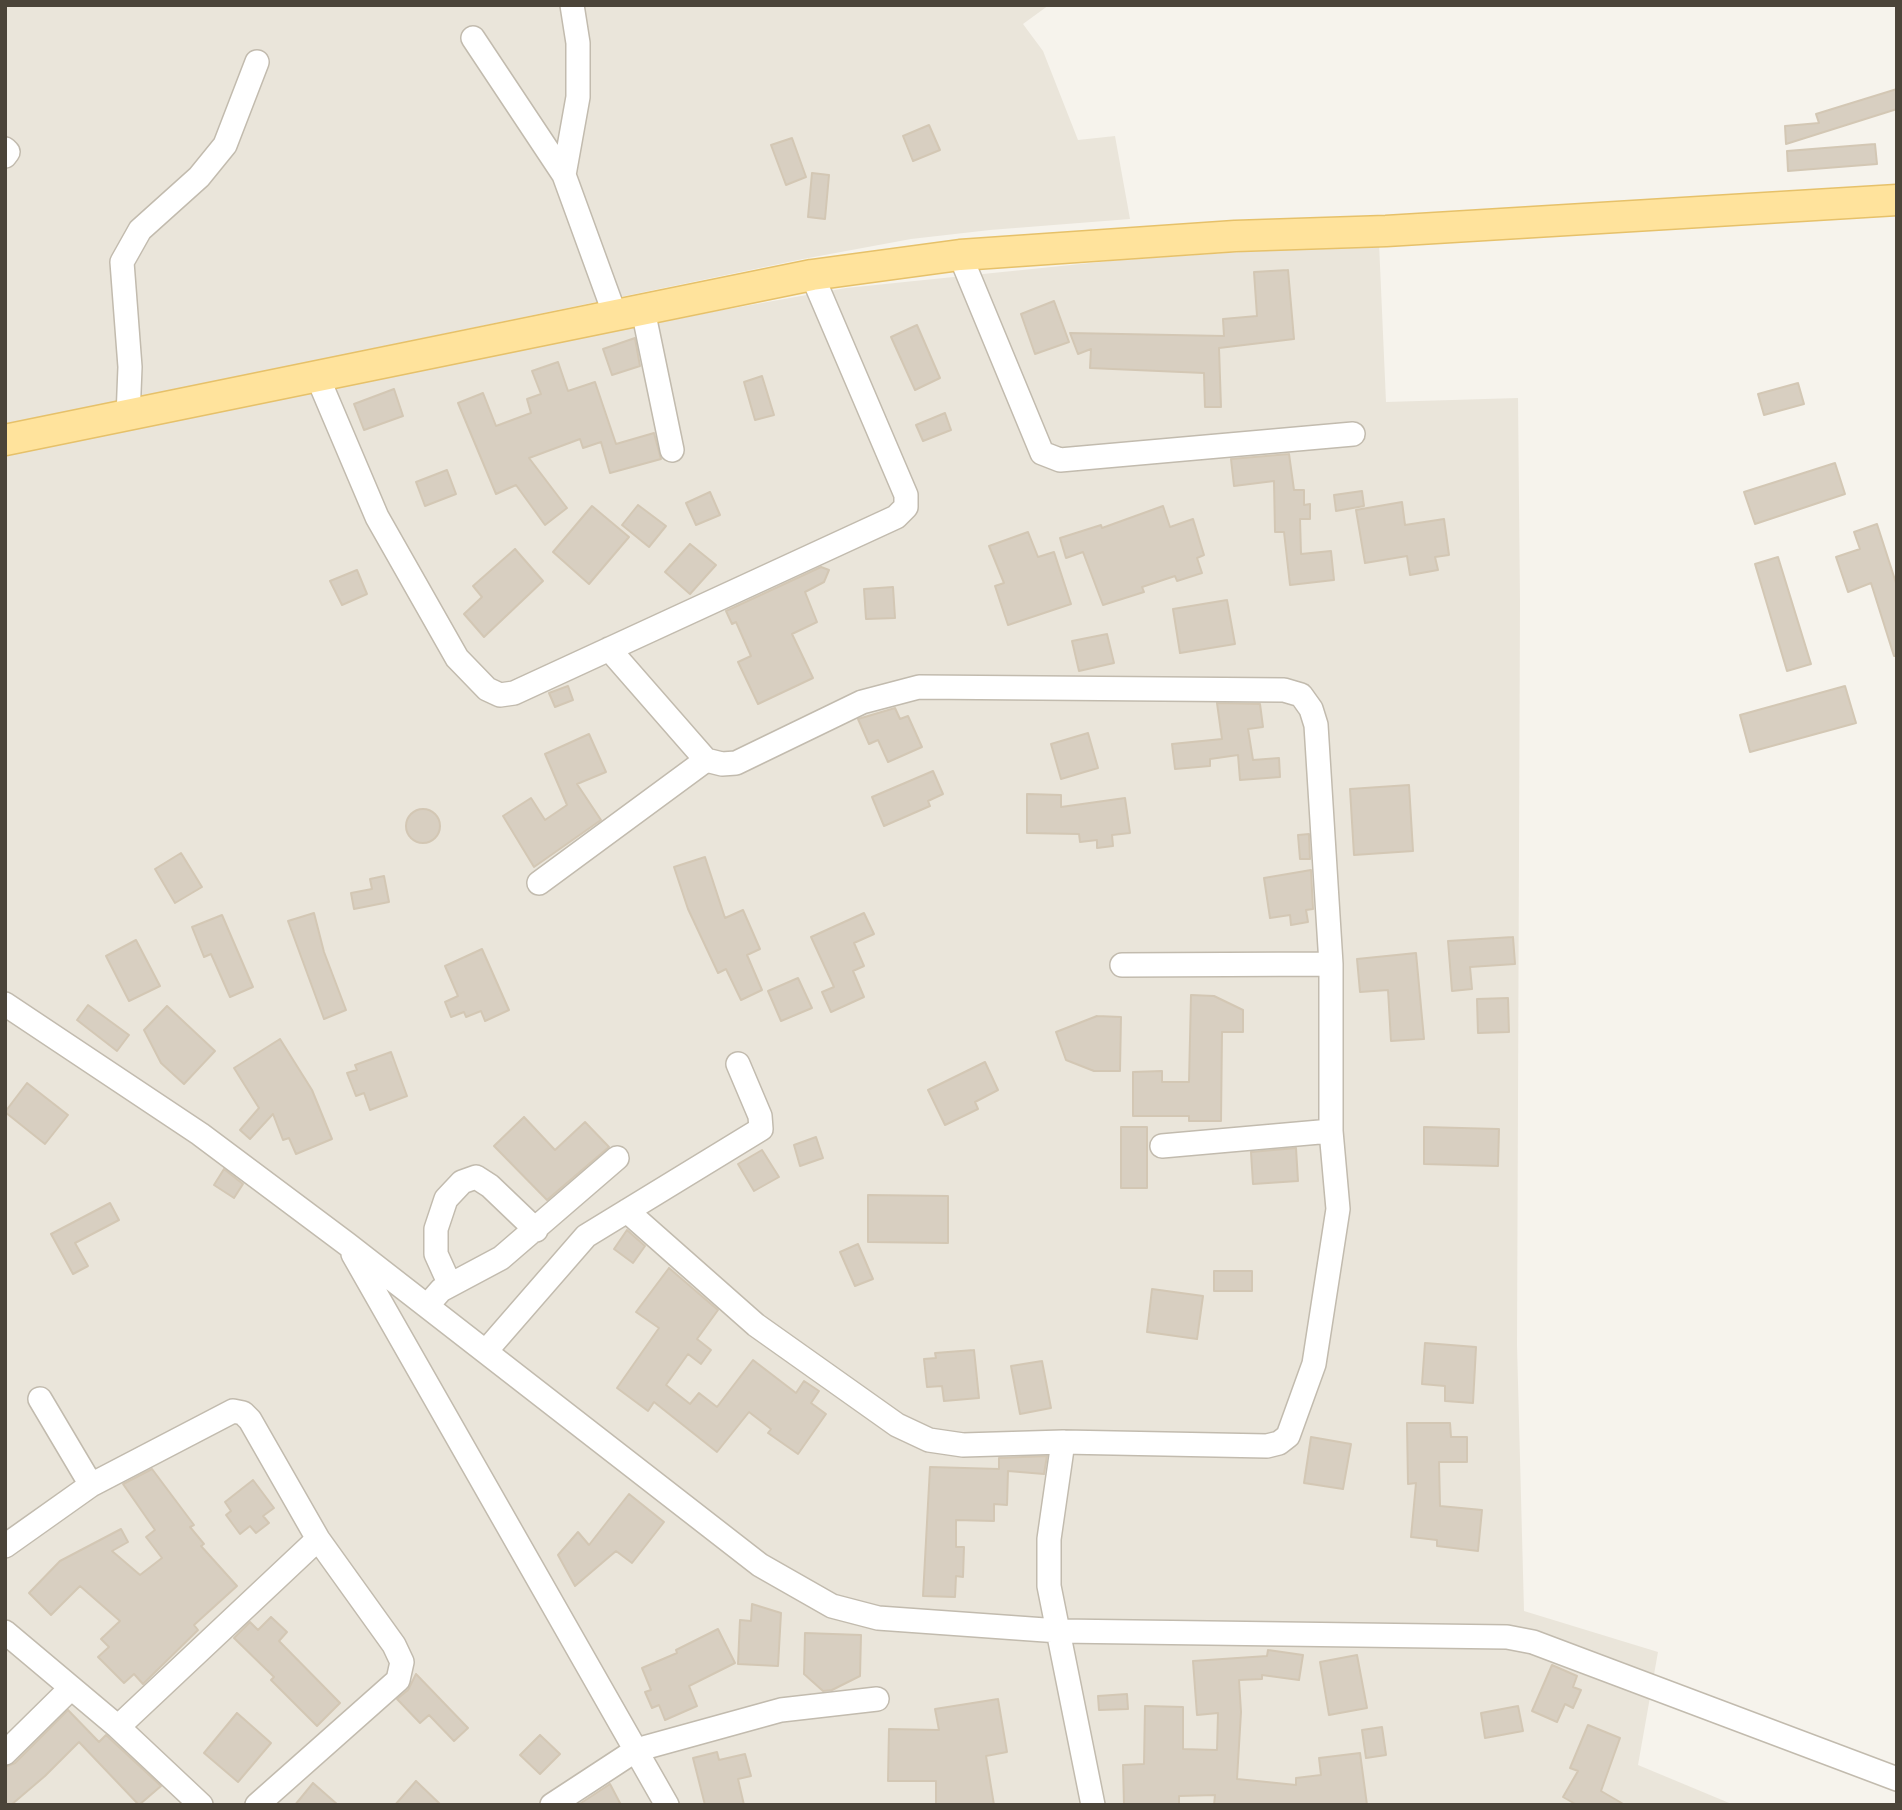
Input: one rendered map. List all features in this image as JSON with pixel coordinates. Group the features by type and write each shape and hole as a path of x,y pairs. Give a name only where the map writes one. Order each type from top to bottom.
{"main road":[{"path":"5,440 128,417 811,275 960,255 1235,236 1386,230 1897,200"}],"street":[{"path":"564,175 578,97 578,43 572,5"},
{"path":"473,38 564,175 629,313 672,450"},
{"path":"128,417 130,367 122,262 139,230 199,177 225,145 257,62"},
{"path":"5,149 8,152 5,156"},
{"path":"960,255 1042,453 1060,460 1353,434"},
{"path":"318,378 377,517 457,658 487,689 500,695 514,693 896,517 906,507 906,495 811,275"},
{"path":"609,649 706,760 722,764 736,762 862,702 919,687 1284,690 1301,695 1311,709 1317,725 1331,964 1331,1131 1338,1209 1314,1364 1288,1436 1267,1446 1062,1442 964,1445 929,1440 897,1425 756,1325 627,1211"},
{"path":"539,883 706,760"},
{"path":"1122,965 1331,964"},
{"path":"5,1004 200,1134 486,1351 695,1517 796,1588 832,1606 878,1618 1059,1632 1507,1637 1533,1642 1897,1779"},
{"path":"486,1351 586,1236 761,1129 760,1116 738,1064"},
{"path":"1162,1146 1331,1131"},
{"path":"427,1306 450,1285 501,1258 617,1158"},
{"path":"450,1285 436,1254 436,1229 446,1199 462,1182 476,1177 490,1186 536,1230"},
{"path":"347,1244 667,1805"},
{"path":"40,1399 91,1485"},
{"path":"5,1546 91,1485 233,1411 243,1413 250,1420 318,1539 394,1645 402,1662 398,1681 257,1805"},
{"path":"1062,1442 1049,1539 1049,1586 1093,1805"},
{"path":"118,1727 318,1539"},
{"path":"5,1632 118,1727 201,1805"},
{"path":"5,1753 71,1688"},
{"path":"552,1805 636,1750 781,1710 877,1699"}],"shaded area":[{"path":"5,5 1049,5 1023,24 1043,51 1078,140 1115,136 1130,219 911,239 803,259 5,425"},
{"path":"1379,243 1386,402 1518,398 1520,602 1517,1345 1524,1611 1658,1652 1638,1765 1734,1805 5,1805 5,454 717,311 846,288 1120,260"}],"building":[{"path":"1897,89 1897,109 1786,144 1785,126 1819,123 1816,114"},
{"path":"929,125 940,150 913,161 903,136"},
{"path":"792,138 806,177 786,185 771,145"},
{"path":"1875,144 1877,164 1788,171 1787,151"},
{"path":"812,173 829,175 825,219 808,217"},
{"path":"1288,270 1294,339 1219,348 1221,407 1205,407 1204,373 1090,368 1091,349 1078,354 1070,333 1224,336 1223,319 1257,316 1254,272"},
{"path":"1054,301 1069,342 1035,354 1021,314"},
{"path":"917,325 940,378 915,390 891,337"},
{"path":"635,338 640,366 612,375 603,349"},
{"path":"558,362 568,391 595,382 616,444 654,433 661,459 610,473 601,442 583,448 580,439 529,458 567,508 545,525 516,485 496,494 458,403 483,393 496,426 531,413 527,399 541,394 532,371"},
{"path":"762,376 774,415 755,420 744,382"},
{"path":"1798,383 1804,404 1764,415 1758,394"},
{"path":"394,389 403,416 364,430 354,404"},
{"path":"945,413 951,430 923,441 916,425"},
{"path":"1289,454 1294,490 1304,490 1304,505 1310,504 1310,519 1300,519 1301,554 1331,551 1334,580 1290,585 1284,532 1275,532 1274,481 1234,486 1231,459"},
{"path":"1835,463 1845,494 1755,524 1744,492"},
{"path":"447,470 456,494 425,506 416,482"},
{"path":"1362,491 1364,506 1336,511 1334,495"},
{"path":"710,492 720,515 696,525 686,503"},
{"path":"1402,502 1405,525 1444,519 1449,555 1435,557 1438,570 1410,575 1407,556 1365,563 1356,510"},
{"path":"638,505 666,526 649,547 622,525"},
{"path":"592,506 629,537 589,584 553,552"},
{"path":"1163,506 1170,527 1193,519 1204,555 1197,558 1202,573 1177,581 1175,576 1142,587 1144,592 1103,605 1083,552 1066,558 1060,538 1101,525 1102,528"},
{"path":"1877,524 1897,586 1897,656 1894,656 1871,583 1848,592 1836,557 1860,549 1854,532"},
{"path":"1028,532 1038,557 1054,552 1071,604 1008,625 995,586 1004,583 989,546"},
{"path":"690,544 716,565 690,594 665,572"},
{"path":"515,549 543,581 484,637 464,614 482,597 473,586"},
{"path":"1778,557 1811,664 1787,671 1755,564"},
{"path":"821,567 829,570 824,582 805,592 817,622 792,634 813,678 758,704 738,662 751,656 736,622 732,624 726,611"},
{"path":"357,570 367,594 342,605 330,581"},
{"path":"893,587 895,618 866,619 864,589"},
{"path":"1227,600 1235,644 1180,653 1173,609"},
{"path":"1107,634 1114,663 1079,671 1072,641"},
{"path":"568,686 573,700 555,707 549,693"},
{"path":"1845,686 1856,723 1750,752 1740,715"},
{"path":"1217,703 1260,704 1263,727 1248,729 1253,760 1279,758 1280,777 1240,780 1238,755 1210,759 1210,766 1175,769 1172,744 1222,739"},
{"path":"895,708 900,719 908,716 922,747 888,762 878,740 869,744 858,719"},
{"path":"1088,733 1098,768 1061,779 1051,744"},
{"path":"589,734 606,772 577,784 601,820 534,867 503,816 531,798 545,820 567,805 545,754"},
{"path":"933,771 943,794 928,801 930,806 884,826 872,797"},
{"path":"1409,785 1413,851 1354,855 1350,789"},
{"path":"1027,794 1061,795 1061,807 1125,798 1130,833 1112,835 1113,846 1097,848 1097,840 1080,842 1079,834 1027,833"},
{"path":"423,809 435,814 440,826 435,838 423,843 411,838 406,826 411,814"},
{"path":"1309,834 1310,859 1300,859 1298,835"},
{"path":"181,853 202,887 175,903 155,869"},
{"path":"705,857 725,918 743,910 760,949 747,955 762,990 741,1000 726,969 718,973 688,909 674,867"},
{"path":"1311,870 1313,909 1306,910 1308,922 1291,925 1290,915 1270,918 1264,878"},
{"path":"384,876 389,902 354,909 351,893 372,889 370,879"},
{"path":"314,913 324,952 346,1010 324,1019 288,921"},
{"path":"864,913 874,934 854,943 864,966 853,971 864,997 831,1012 822,992 834,987 811,937"},
{"path":"222,915 253,987 230,997 211,954 204,957 192,927"},
{"path":"1513,937 1515,964 1470,967 1472,989 1452,991 1448,941"},
{"path":"136,940 160,986 129,1001 106,956"},
{"path":"482,949 509,1010 485,1021 481,1011 466,1017 464,1012 451,1017 445,1002 458,996 445,966"},
{"path":"1416,953 1424,1039 1391,1041 1388,990 1360,992 1357,959"},
{"path":"798,978 812,1008 781,1021 768,991"},
{"path":"1191,995 1214,996 1243,1010 1243,1032 1222,1032 1221,1121 1189,1121 1189,1116 1133,1116 1133,1072 1162,1071 1162,1082 1189,1082"},
{"path":"1508,998 1509,1032 1478,1033 1477,999"},
{"path":"88,1005 129,1035 117,1051 77,1020"},
{"path":"167,1006 215,1051 184,1084 161,1063 144,1030"},
{"path":"1097,1016 1121,1017 1120,1071 1094,1071 1066,1060 1056,1032"},
{"path":"280,1039 312,1090 332,1139 296,1154 289,1138 283,1140 273,1114 250,1139 240,1130 259,1108 234,1068"},
{"path":"391,1052 407,1096 370,1110 364,1093 356,1096 347,1073 357,1070 355,1065"},
{"path":"985,1062 998,1090 975,1102 978,1109 945,1125 928,1090"},
{"path":"27,1083 68,1115 45,1144 5,1112"},
{"path":"524,1117 555,1150 585,1122 609,1147 547,1200 494,1146"},
{"path":"1121,1127 1147,1127 1147,1188 1121,1188"},
{"path":"1424,1127 1499,1129 1498,1166 1424,1164"},
{"path":"816,1137 823,1158 800,1166 794,1145"},
{"path":"1296,1148 1298,1181 1253,1184 1251,1152"},
{"path":"762,1150 779,1177 754,1191 738,1164"},
{"path":"224,1169 243,1184 234,1198 214,1185"},
{"path":"868,1195 948,1196 948,1243 868,1242"},
{"path":"110,1203 119,1220 75,1243 88,1266 73,1274 51,1234"},
{"path":"627,1230 645,1246 633,1263 614,1249"},
{"path":"858,1244 873,1279 855,1286 840,1252"},
{"path":"669,1268 718,1310 697,1339 711,1350 701,1364 688,1354 666,1385 690,1404 699,1393 717,1407 753,1360 796,1393 804,1381 819,1391 811,1403 826,1414 798,1454 768,1433 771,1429 749,1412 717,1452 654,1402 648,1411 617,1388 659,1328 636,1312"},
{"path":"1214,1271 1252,1271 1252,1291 1214,1291"},
{"path":"1152,1289 1203,1296 1197,1339 1147,1332"},
{"path":"1425,1343 1476,1347 1473,1403 1445,1401 1445,1386 1422,1384"},
{"path":"974,1350 979,1398 944,1401 942,1386 927,1387 924,1359 936,1358 935,1353"},
{"path":"1042,1361 1051,1408 1020,1414 1011,1366"},
{"path":"1407,1423 1450,1423 1451,1437 1467,1437 1467,1462 1439,1462 1440,1506 1482,1510 1478,1551 1437,1546 1437,1540 1411,1537 1416,1483 1408,1484"},
{"path":"1311,1437 1351,1444 1343,1489 1304,1483"},
{"path":"1047,1456 1044,1474 1008,1471 1007,1505 994,1504 994,1521 956,1520 956,1547 964,1547 963,1577 956,1576 955,1597 923,1596 930,1467 999,1469 999,1458"},
{"path":"152,1469 194,1525 190,1527 204,1544 201,1546 237,1586 194,1625 198,1630 143,1684 134,1674 124,1683 98,1657 109,1647 101,1639 120,1621 80,1586 51,1615 29,1593 60,1561 121,1529 128,1542 112,1551 140,1575 162,1558 146,1537 155,1530 123,1484"},
{"path":"253,1480 274,1508 263,1516 269,1523 256,1533 250,1526 240,1534 226,1515 231,1511 225,1502"},
{"path":"629,1494 664,1522 632,1563 616,1551 575,1586 558,1555 578,1532 589,1545"},
{"path":"752,1604 781,1613 778,1666 738,1664 740,1620 751,1621"},
{"path":"271,1617 287,1632 279,1641 340,1703 317,1726 271,1680 274,1677 234,1638 250,1622 258,1630"},
{"path":"718,1629 735,1663 689,1686 697,1706 665,1720 659,1705 652,1708 645,1692 651,1690 642,1668 677,1653 676,1650"},
{"path":"805,1633 861,1635 860,1676 832,1690 823,1691 804,1674"},
{"path":"1268,1650 1303,1655 1299,1680 1262,1675 1262,1679 1239,1680 1241,1712 1237,1779 1296,1785 1296,1778 1321,1775 1319,1758 1360,1753 1367,1805 1214,1805 1215,1795 1179,1796 1179,1805 1124,1805 1123,1765 1144,1764 1145,1706 1183,1707 1183,1749 1217,1750 1218,1713 1197,1715 1193,1661 1267,1656"},
{"path":"1357,1655 1367,1708 1329,1715 1320,1662"},
{"path":"1552,1665 1577,1676 1573,1687 1581,1690 1573,1708 1565,1704 1557,1722 1532,1711"},
{"path":"416,1674 468,1728 454,1741 429,1715 420,1723 397,1699 408,1690"},
{"path":"1127,1694 1128,1709 1099,1710 1098,1696"},
{"path":"998,1699 1007,1752 986,1756 994,1805 936,1805 936,1781 888,1781 889,1729 939,1730 935,1709"},
{"path":"1518,1706 1523,1731 1485,1738 1481,1713"},
{"path":"68,1710 99,1742 106,1735 161,1786 139,1805 79,1742 11,1805 5,1805 5,1767 15,1763"},
{"path":"237,1713 271,1743 238,1782 204,1753"},
{"path":"1588,1725 1620,1738 1601,1791 1625,1805 1577,1805 1563,1797 1578,1771 1570,1768"},
{"path":"1382,1727 1386,1755 1366,1758 1362,1730"},
{"path":"540,1735 560,1754 540,1774 520,1755"},
{"path":"717,1752 719,1760 745,1754 751,1776 738,1779 744,1805 705,1805 693,1758"},
{"path":"416,1781 441,1805 395,1805"},
{"path":"313,1783 338,1805 295,1805"},
{"path":"610,1784 621,1805 578,1805"}]}
